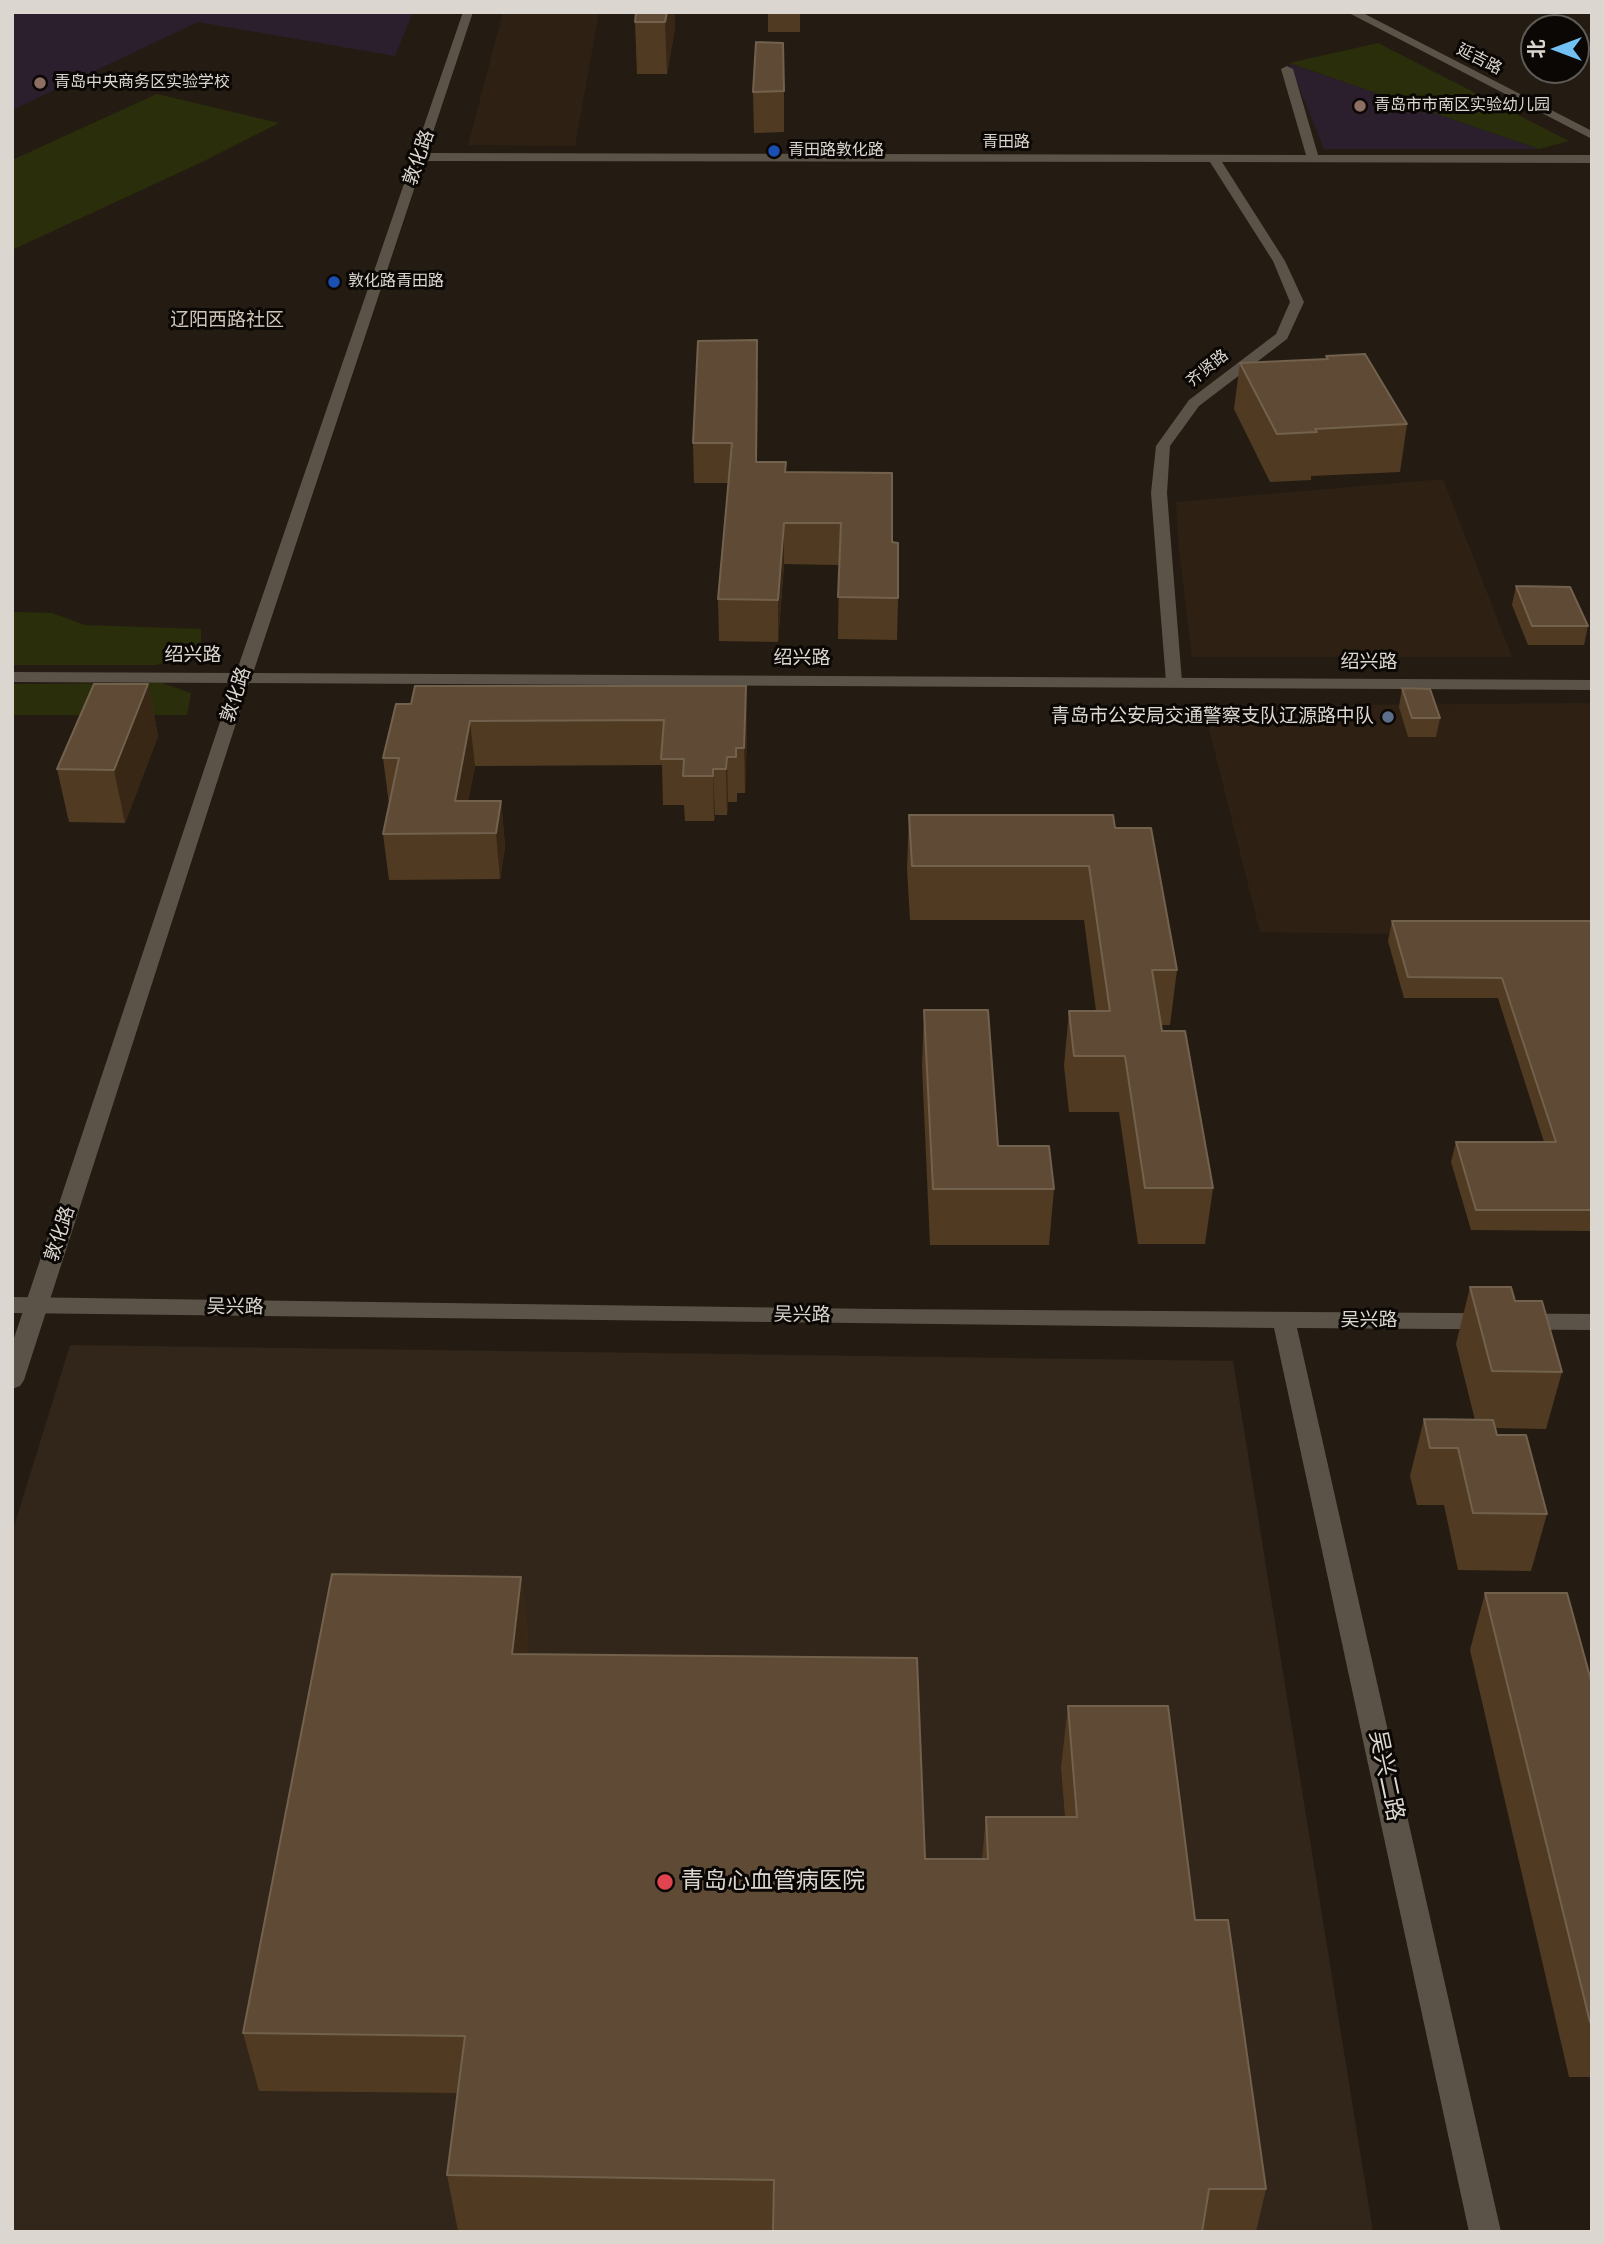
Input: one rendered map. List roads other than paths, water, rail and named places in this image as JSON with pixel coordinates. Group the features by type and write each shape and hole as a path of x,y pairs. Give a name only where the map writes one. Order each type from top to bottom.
{"street":[{"name":"敦化路","path":"12,1380 243,677 468,12"},
{"name":"延吉路","path":"1352,12 1592,135"},
{"path":"1287,69 1313,159"},
{"name":"青田路","path":"421,157 1592,159"},
{"name":"齐贤路","path":"1174,682 1159,493 1163,446 1194,403 1282,336 1297,302 1279,261 1214,159"},
{"name":"绍兴路","path":"12,677 1592,685"},
{"name":"吴兴路","path":"12,1305 1284,1321 1592,1322"},
{"name":"吴兴二路","path":"1284,1321 1485,2232"}],"place":[{"name":"青岛中央商务区实验学校","path":"40,83"},
{"name":"青岛市市南区实验幼儿园","path":"1360,106"},
{"name":"青田路敦化路","path":"774,151"},
{"name":"敦化路青田路","path":"334,282"},
{"name":"青岛市公安局交通警察支队辽源路中队","path":"1388,717"},
{"name":"青岛心血管病医院","path":"665,1882"}],"district":[{"name":"辽阳西路社区","path":"227,321"}]}
